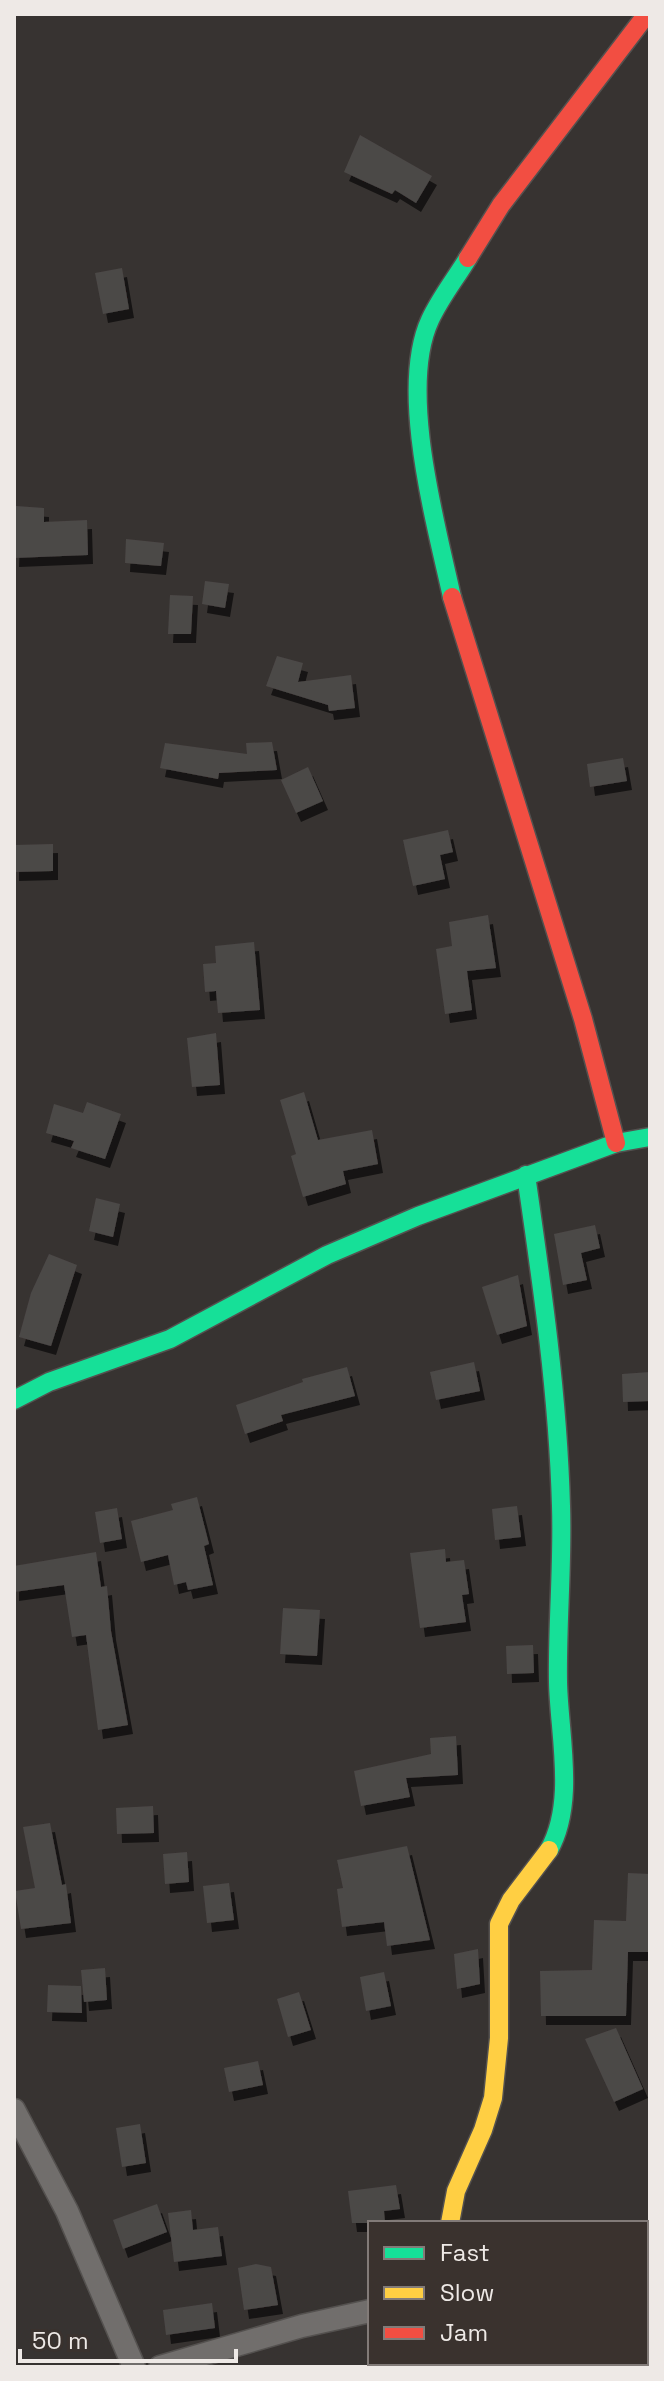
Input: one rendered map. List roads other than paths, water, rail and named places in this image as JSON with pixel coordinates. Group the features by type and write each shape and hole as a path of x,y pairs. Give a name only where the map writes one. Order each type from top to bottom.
{"street":[{"path":"616,1143 583,1019 457,622 432,504 418,410 420,359 429,321 501,205 647,14"},
{"path":"14,1400 49,1382 170,1339 327,1255 526,1175 616,1143 650,1137"},
{"path":"450,2221 450,2210 462,2174 476,2149 493,2101 499,2045 498,1926 510,1900 543,1858 556,1834 562,1783 558,1680 562,1506 548,1343 526,1175"},
{"path":"14,2110 67,2211 134,2367"},
{"path":"160,2367 368,2312"}]}
